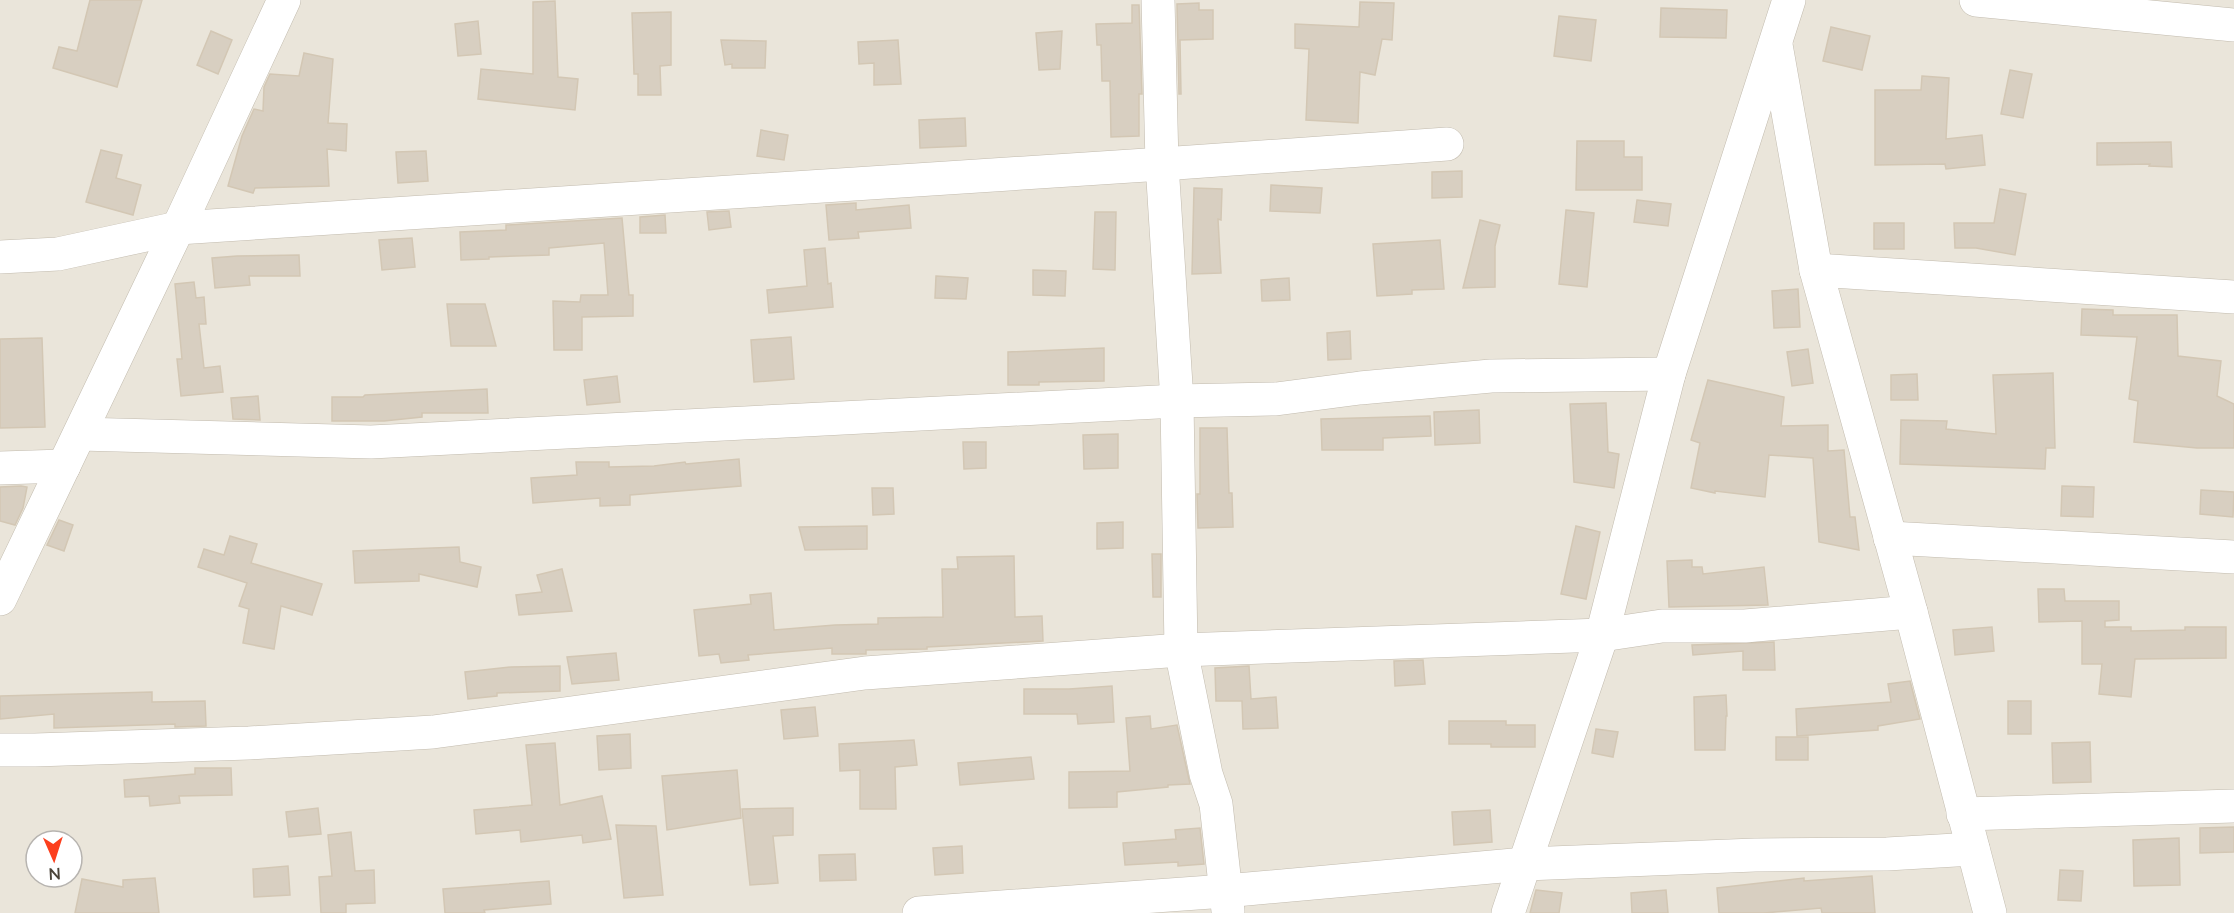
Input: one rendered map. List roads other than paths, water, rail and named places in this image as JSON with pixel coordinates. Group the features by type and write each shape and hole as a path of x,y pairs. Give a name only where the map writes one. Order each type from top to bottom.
{"street":[{"path":"0,599 178,228 284,0"},
{"path":"1158,0 1162,165 1177,401 1181,650 1206,774 1216,804 1227,902"},
{"path":"1508,913 1602,635 1669,374 1789,0"},
{"path":"1976,0 2234,26"},
{"path":"1776,40 1816,270 1911,612 1990,913"},
{"path":"0,257 58,254 178,228 1162,165 1446,144"},
{"path":"1816,270 2234,297"},
{"path":"80,434 372,442 1177,401 1276,399 1360,388 1491,376 1669,374"},
{"path":"0,468 64,466"},
{"path":"1890,538 2234,557"},
{"path":"0,750 249,743 434,732 865,673 1181,650 1602,635 1662,626 1745,626 1911,612"},
{"path":"1963,814 2234,806"},
{"path":"919,913 1227,902 1525,864 1755,855 1887,854 1973,849"}]}
